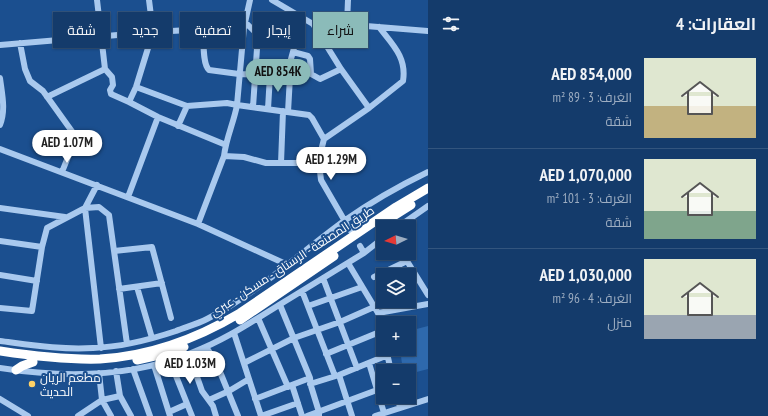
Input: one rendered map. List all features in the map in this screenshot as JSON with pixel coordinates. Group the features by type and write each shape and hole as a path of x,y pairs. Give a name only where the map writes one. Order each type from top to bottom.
{"highway":[{"name":"طريق المصنعة - الرستاق - مسكن - عبري","path":"0,352 58,358 102,358 141,353 189,338 219,325 236,315 396,207 428,188"},
{"name":"طريق المصنعة - الرستاق - مسكن - عبري","path":"0,358 70,365 112,364 168,353 196,342 227,327 256,310 390,218 428,195"},
{"path":"16,370 33,362"}],"street":[{"path":"97,0 98,12"},
{"path":"149,0 151,12"},
{"path":"250,0 245,24 253,30"},
{"path":"272,0 313,24"},
{"path":"348,0 348,12"},
{"path":"368,26 428,31"},
{"path":"350,230 321,180 319,163 320,155 324,139 369,108 403,81 404,67 399,53 379,27"},
{"path":"0,45 53,40"},
{"path":"20,43 25,69 30,81 43,92 76,137 62,172"},
{"path":"102,48 105,69 112,77 113,85 110,90 111,94 178,126 226,145"},
{"path":"130,102 149,48"},
{"path":"204,48 206,68 209,70 240,74 290,76"},
{"path":"198,224 224,156 234,120 243,48"},
{"path":"253,107 257,48"},
{"path":"281,163 285,111 293,48"},
{"path":"328,48 369,108"},
{"path":"293,52 308,56 310,60 311,74 318,79 341,69"},
{"path":"47,97 105,69"},
{"path":"268,109 270,75"},
{"path":"0,78 3,113 0,125"},
{"path":"136,87 187,106 227,103 310,115 324,139"},
{"path":"178,126 187,106"},
{"path":"128,197 158,117"},
{"path":"0,148 198,224 288,265"},
{"path":"224,156 244,157 266,163 319,163"},
{"path":"0,341 57,348 101,348 152,338 206,320 241,300 345,221 377,199 428,172"},
{"path":"96,185 85,208 101,348"},
{"path":"408,220 428,206"},
{"path":"0,308 32,311 42,247 47,228 85,208 99,207 109,215 127,344"},
{"path":"0,208 65,218"},
{"path":"0,240 42,247"},
{"path":"0,368 48,373 99,373 133,369 170,361 234,334 364,253 376,244"},
{"path":"360,246 364,253"},
{"path":"114,250 152,247 171,318"},
{"path":"374,277 407,261 428,295"},
{"path":"348,263 379,316"},
{"path":"0,275 37,281"},
{"path":"323,278 357,368"},
{"path":"119,289 162,283"},
{"path":"308,306 362,286"},
{"path":"137,287 152,338"},
{"path":"302,291 352,416"},
{"path":"378,313 428,304"},
{"path":"280,305 310,381 319,414"},
{"path":"244,363 294,338 340,322 374,307"},
{"path":"258,318 298,403 302,416"},
{"path":"234,334 261,416 281,413 298,403"},
{"path":"326,354 376,335"},
{"path":"206,347 216,362 238,416"},
{"path":"189,354 202,391 213,406 216,416"},
{"path":"255,399 290,386 337,376 369,363 380,356"},
{"path":"170,361 192,416"},
{"path":"369,363 376,387"},
{"path":"154,365 170,414 188,404"},
{"path":"133,369 150,416"},
{"path":"116,371 120,396 131,416"},
{"path":"99,373 102,400 111,416"},
{"path":"209,400 229,391 249,379"},
{"path":"307,416 319,414 347,401 376,390"},
{"path":"78,416 102,400 120,396"},
{"path":"0,399 28,416"},
{"path":"375,416 428,399"},
{"path":"381,404 384,413"}],"shaded area":[{"path":"428,326 428,369 416,372 416,364 402,364 401,356 416,356 416,329"}],"place":[{"name":"مطعم الريان الحديث","path":"32,384"}]}
